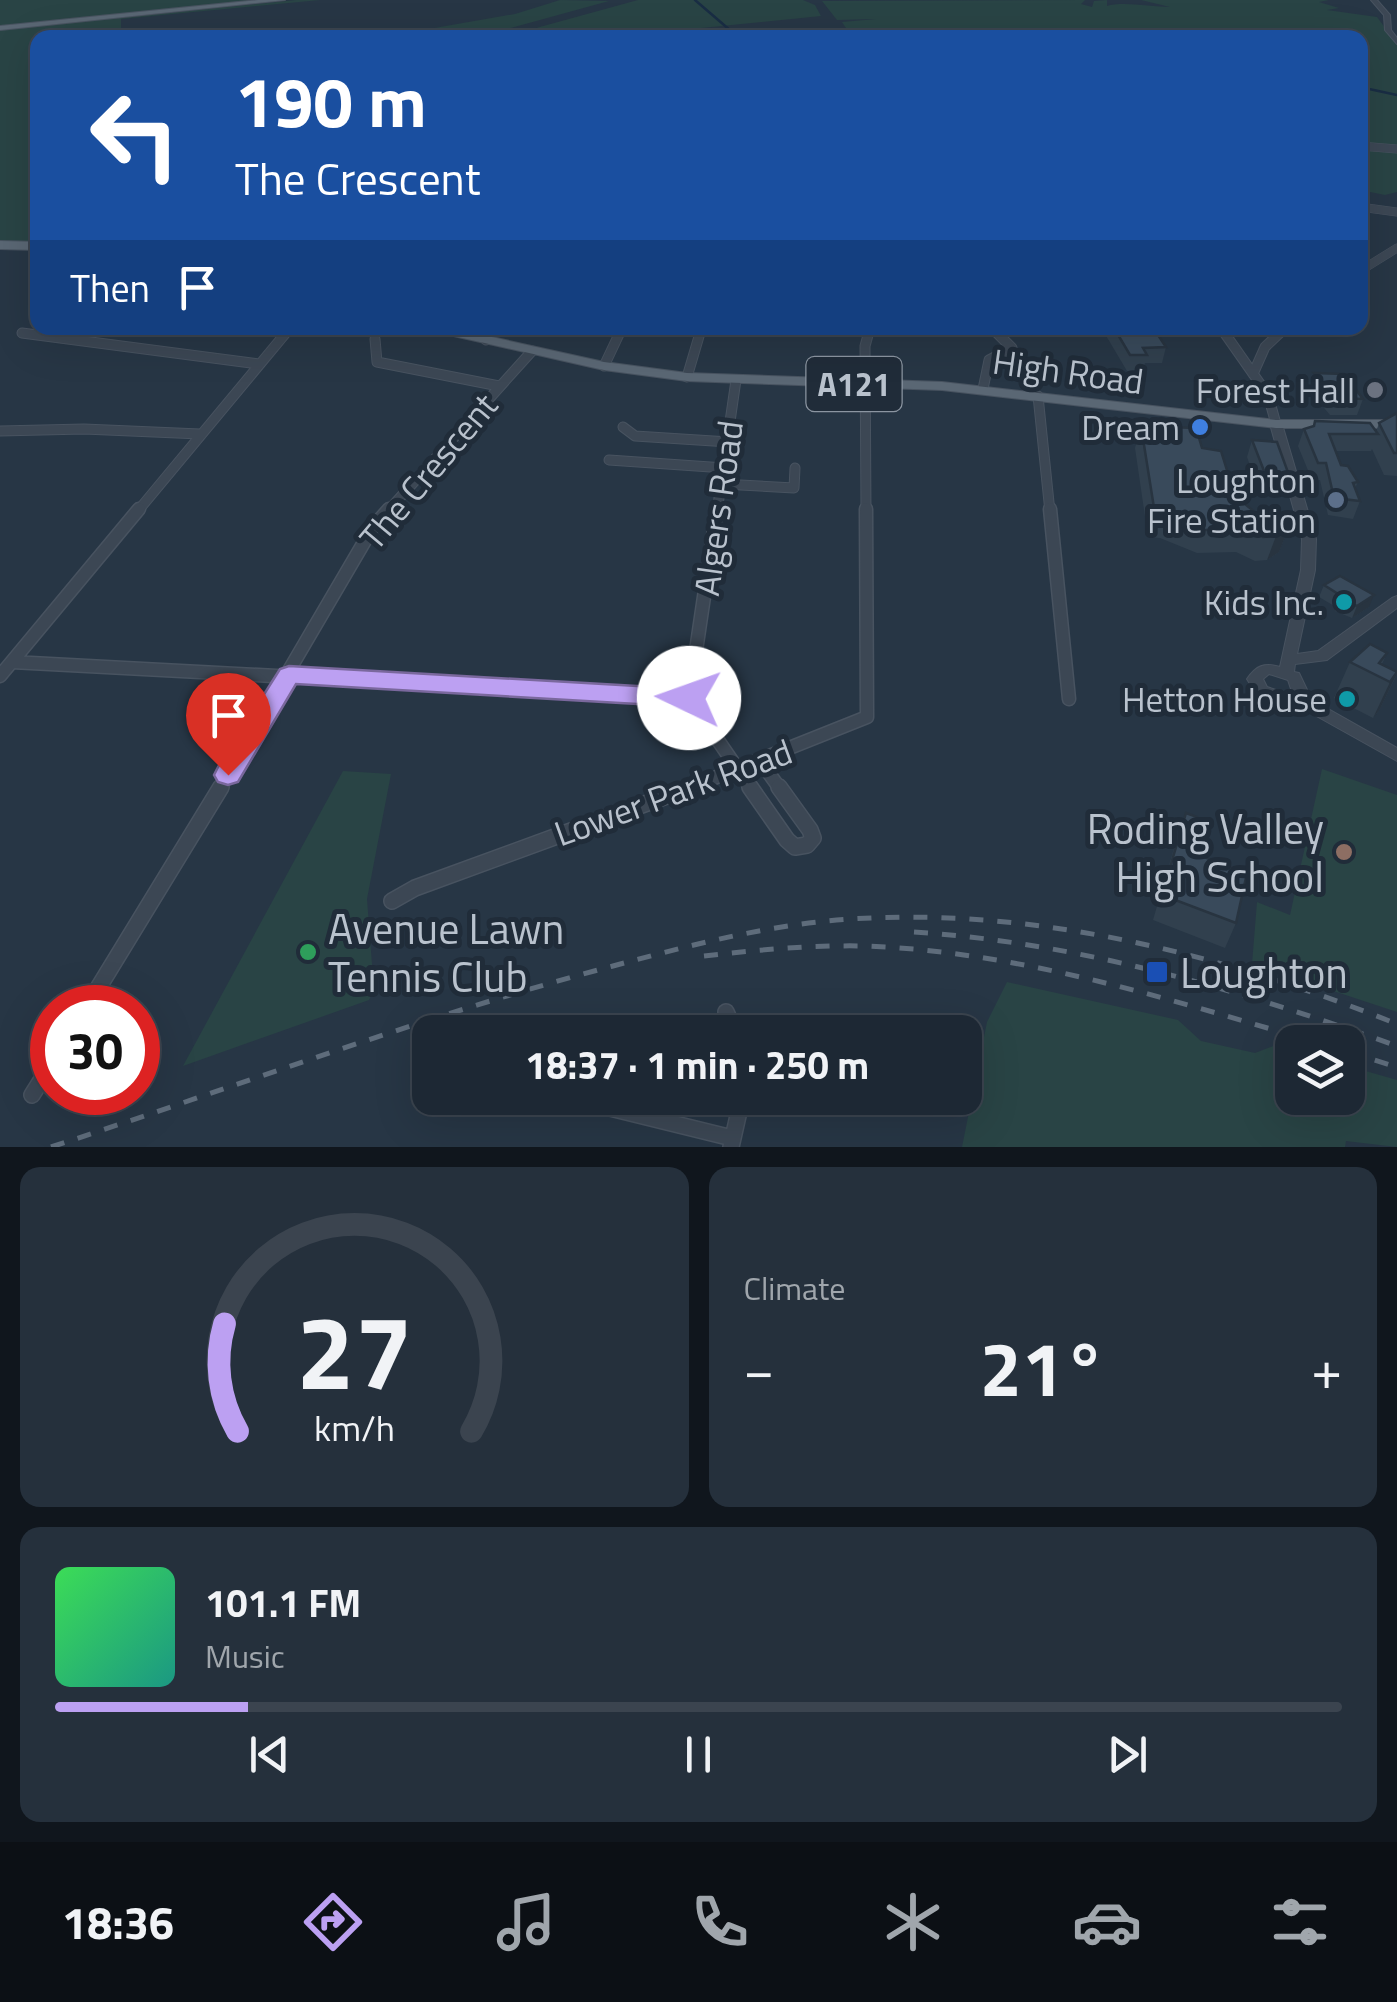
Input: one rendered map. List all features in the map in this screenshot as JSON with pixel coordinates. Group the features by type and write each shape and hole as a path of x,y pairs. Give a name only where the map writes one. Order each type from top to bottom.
{"main road":[{"path":"0,28 282,0"},
{"path":"0,245 30,246"},
{"name":"High Road","path":"485,335 532,352 687,377 982,389 1276,424 1397,424"}],"street":[{"path":"1374,0 1387,14 1388,30 1397,42"},
{"path":"1368,147 1397,149"},
{"path":"1368,208 1397,212"},
{"path":"1368,266 1397,248"},
{"path":"22,333 30,334"},
{"path":"37,335 260,364"},
{"path":"0,676 284,335"},
{"path":"604,366 619,335"},
{"path":"687,377 700,335"},
{"path":"866,384 868,335"},
{"path":"982,389 989,360 1012,348 999,335"},
{"path":"1225,335 1268,395 1309,539 1308,570 1288,666 1302,688 1297,698"},
{"path":"1254,374 1265,348 1278,335"},
{"path":"375,339 377,362 500,386"},
{"name":"The Crescent","path":"100,985 289,675 372,527 532,352"},
{"name":"Algers Road","path":"689,698 736,380"},
{"name":"Lower Park Road","path":"392,901 432,881 740,769 868,717 866,384"},
{"path":"1038,396 1069,699"},
{"path":"622,427 635,436 729,442"},
{"path":"0,430 200,434"},
{"path":"610,460 725,468"},
{"path":"722,484 794,488 795,468"},
{"path":"1397,601 1322,656 1261,671 1255,680 1256,685 1278,699 1297,698 1397,755"},
{"path":"12,662 689,698 787,840 795,847 807,845 813,838 810,830 760,761"},
{"path":"634,1115 732,1143 738,1115"}],"green space":[{"path":"0,0 262,0 0,27"},
{"path":"320,0 121,19 121,30 30,30 30,244 0,243 0,30"},
{"path":"560,0 609,1 503,30 423,30 515,14"},
{"path":"638,0 803,0 815,5 821,16 682,30 529,30"},
{"path":"1085,0 1081,4 1092,7 1094,1 1107,0 1107,6 1170,7 1141,0 1329,0 1319,2 1339,8 1327,10 1377,17 1397,44 1397,192 1385,195 1368,192 1368,30 847,30 842,22 876,19 837,20 822,1"},
{"name":"Roding Valley High School","path":"1322,769 1397,795 1397,1012 1252,964 1257,902 1290,915"},
{"name":"Avenue Lawn Tennis Club","path":"343,771 391,774 367,899 374,990 369,1000 183,1066"},
{"path":"1007,982 1178,1020 1201,1041 1255,1053 1275,1045 1275,1115 1365,1115 1365,1071 1397,1080 1397,1147 1346,1141 1345,1147 962,1147 968,1115 982,1115 982,1047 987,1022"}],"building":[{"path":"1118,335 1158,335 1166,347 1143,348 1147,355 1130,355"},
{"path":"1314,373 1344,374 1363,399 1336,398"},
{"path":"1397,413 1397,453 1394,453 1379,423"},
{"path":"1315,421 1370,423 1378,434 1329,434 1341,465 1348,466 1358,482 1353,483 1360,501 1334,498 1326,463 1318,463 1304,429 1314,426"},
{"path":"1141,426 1196,428 1202,448 1221,451 1235,496 1266,521 1288,529 1276,536 1263,537 1244,529 1204,530 1166,514 1155,514"},
{"path":"1252,440 1277,442 1290,478 1266,476"},
{"path":"1340,576 1374,595 1357,606 1340,599 1343,597 1324,585"},
{"path":"1370,644 1387,653 1379,663 1397,672 1390,682 1350,662"},
{"path":"1186,813 1197,817 1188,851 1247,873 1236,923 1162,895"}],"waterway":[{"path":"695,0 730,30"},
{"path":"1368,89 1397,95"}],"railway":[{"path":"51,1147 401,1029 542,986 701,943 851,919 991,921 1129,941 1265,977 1397,1024"},
{"path":"914,932 1038,947 1159,972 1397,1046"},
{"path":"704,956 863,946 978,957 1092,980 1275,1030"},
{"path":"1365,1057 1397,1067"}],"place":[{"name":"Forest Hall","path":"1375,390"},
{"name":"Dream","path":"1200,427"},
{"name":"Loughton Fire Station","path":"1336,500"},
{"name":"Kids Inc.","path":"1344,602"},
{"name":"Hetton House","path":"1347,699"},
{"name":"Roding Valley High School","path":"1344,852"},
{"name":"Avenue Lawn Tennis Club","path":"308,952"},
{"name":"Loughton","path":"1157,972"}],"route":[{"path":"228,775 289,675 689,698"}]}
